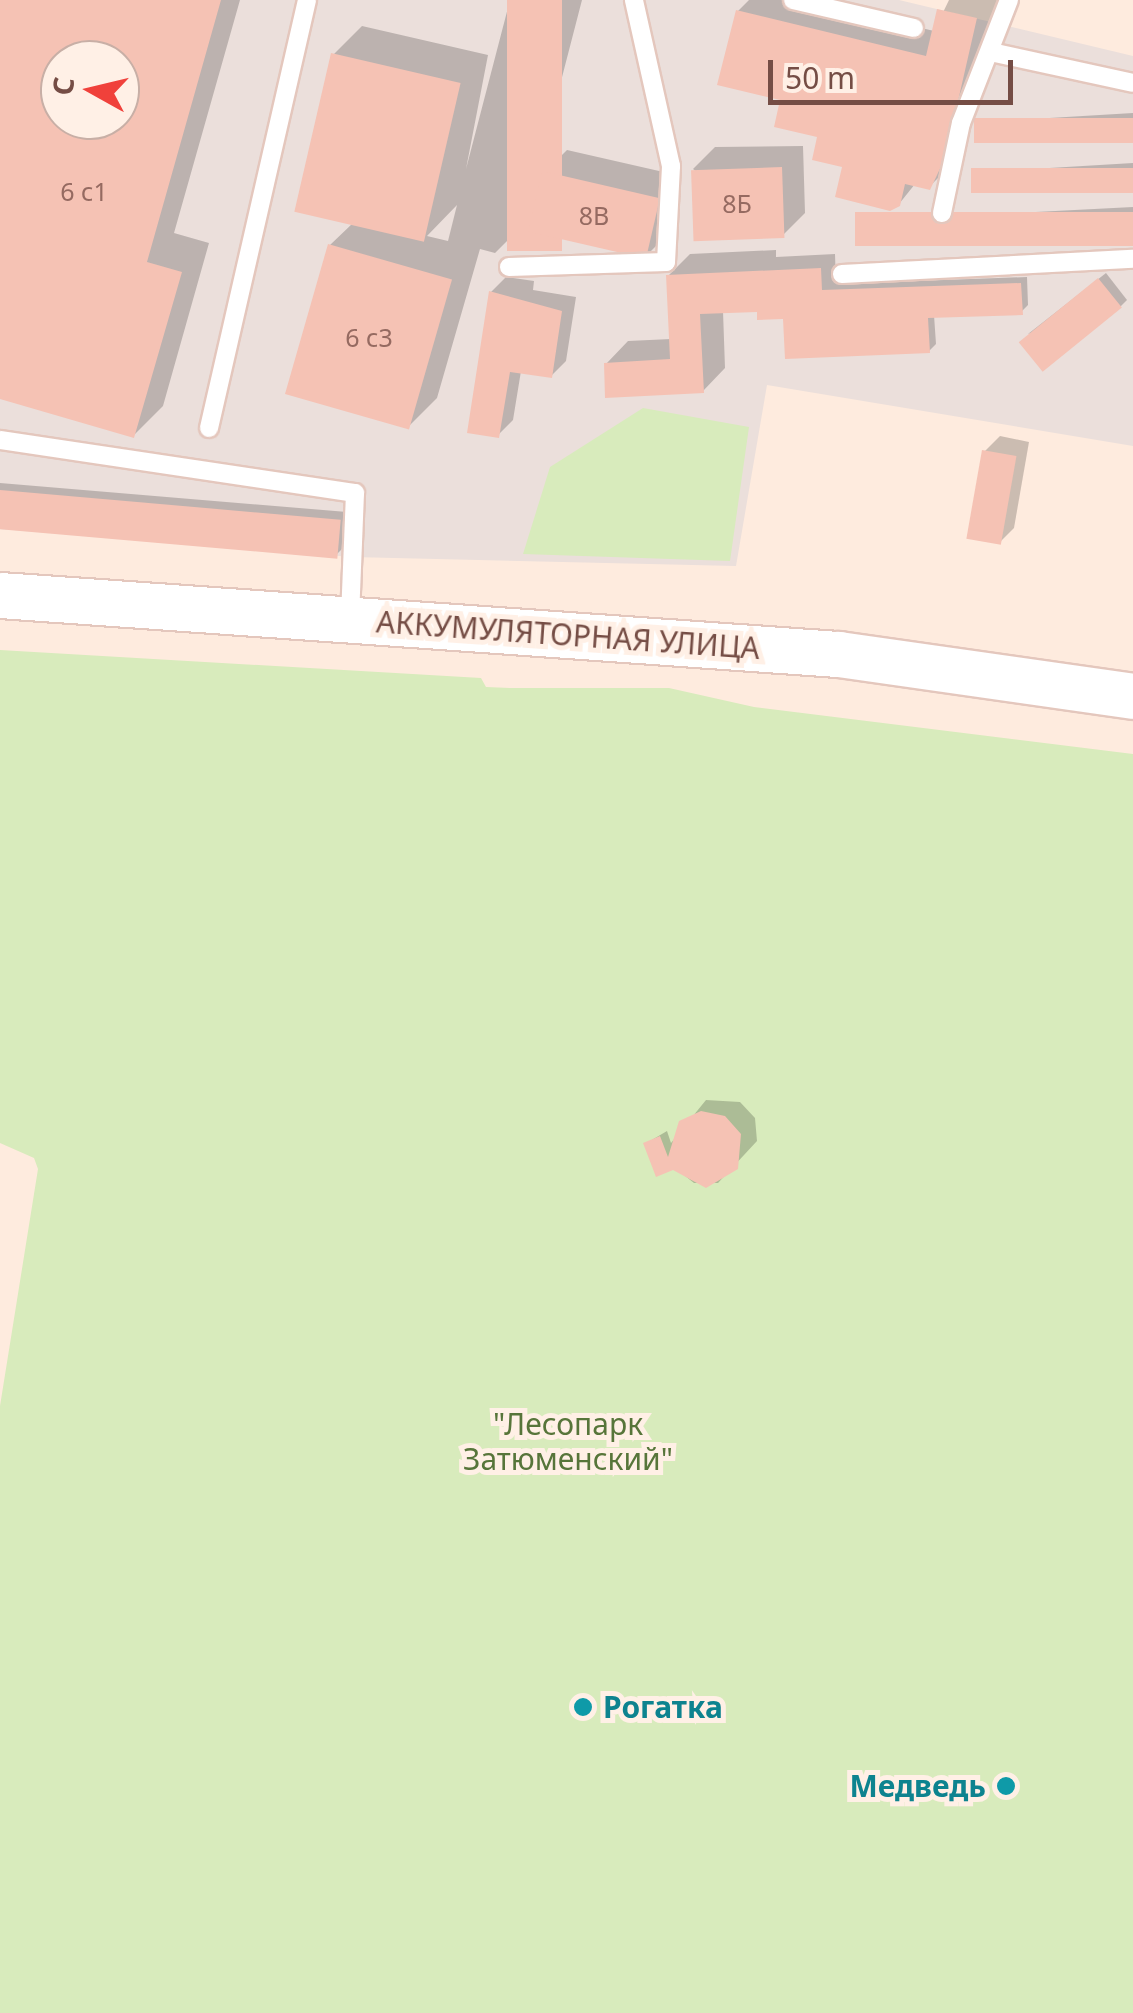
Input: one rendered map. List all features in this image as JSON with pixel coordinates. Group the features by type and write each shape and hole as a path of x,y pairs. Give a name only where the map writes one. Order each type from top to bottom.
{"street":[{"name":"АККУМУЛЯТОРНАЯ УЛИЦА","path":"0,596 838,654 1133,696"}],"lane":[{"path":"209,428 308,0"},
{"path":"509,267 666,262 671,166 634,0"},
{"path":"794,0 914,28"},
{"path":"942,213 961,124 1009,0"},
{"path":"992,52 1133,83"},
{"path":"842,274 1133,259"},
{"path":"0,440 356,493 350,620"}],"shaded area":[{"path":"0,0 899,0 1133,56 1133,446 767,385 736,566 352,557 0,529"}],"green space":[{"path":"643,408 749,427 730,561 523,554 550,467"},
{"name":"\"Лесопарк Затюменский\"","path":"0,650 481,678 486,687 669,688 754,707 1133,754 1133,2013 0,2013 0,1406 38,1169 34,1158 0,1143"}],"building":[{"path":"0,0 221,0 147,262 182,272 134,438 0,399"},
{"path":"507,0 562,0 562,251 507,251"},
{"path":"937,9 977,18 945,158 930,190 905,184 900,206 890,211 835,197 842,167 812,160 817,137 774,127 780,100 717,85 736,10 926,56"},
{"path":"331,53 461,83 424,242 294,212"},
{"path":"974,118 1133,118 1133,143 974,143"},
{"path":"782,167 784,238 694,241 691,170"},
{"path":"971,168 1133,168 1133,193 971,193"},
{"path":"542,171 660,198 646,259 528,231"},
{"path":"855,212 1133,212 1133,246 855,246"},
{"path":"328,244 452,280 409,430 285,394"},
{"path":"821,268 822,290 1021,283 1023,315 928,318 930,353 785,359 783,319 757,320 757,312 700,314 704,393 605,398 604,363 670,359 666,275"},
{"path":"1098,278 1122,308 1043,372 1019,342"},
{"path":"489,291 562,311 552,378 510,372 499,438 467,433"},
{"path":"982,450 1016,456 1001,545 966,539"},
{"path":"0,490 341,520 337,559 0,529"},
{"path":"701,1111 725,1116 741,1134 738,1169 706,1188 673,1170 656,1177 643,1143 660,1136 668,1157 679,1121"}],"place":[{"name":"Рогатка","path":"583,1707"},
{"name":"Медведь","path":"1006,1786"}]}
